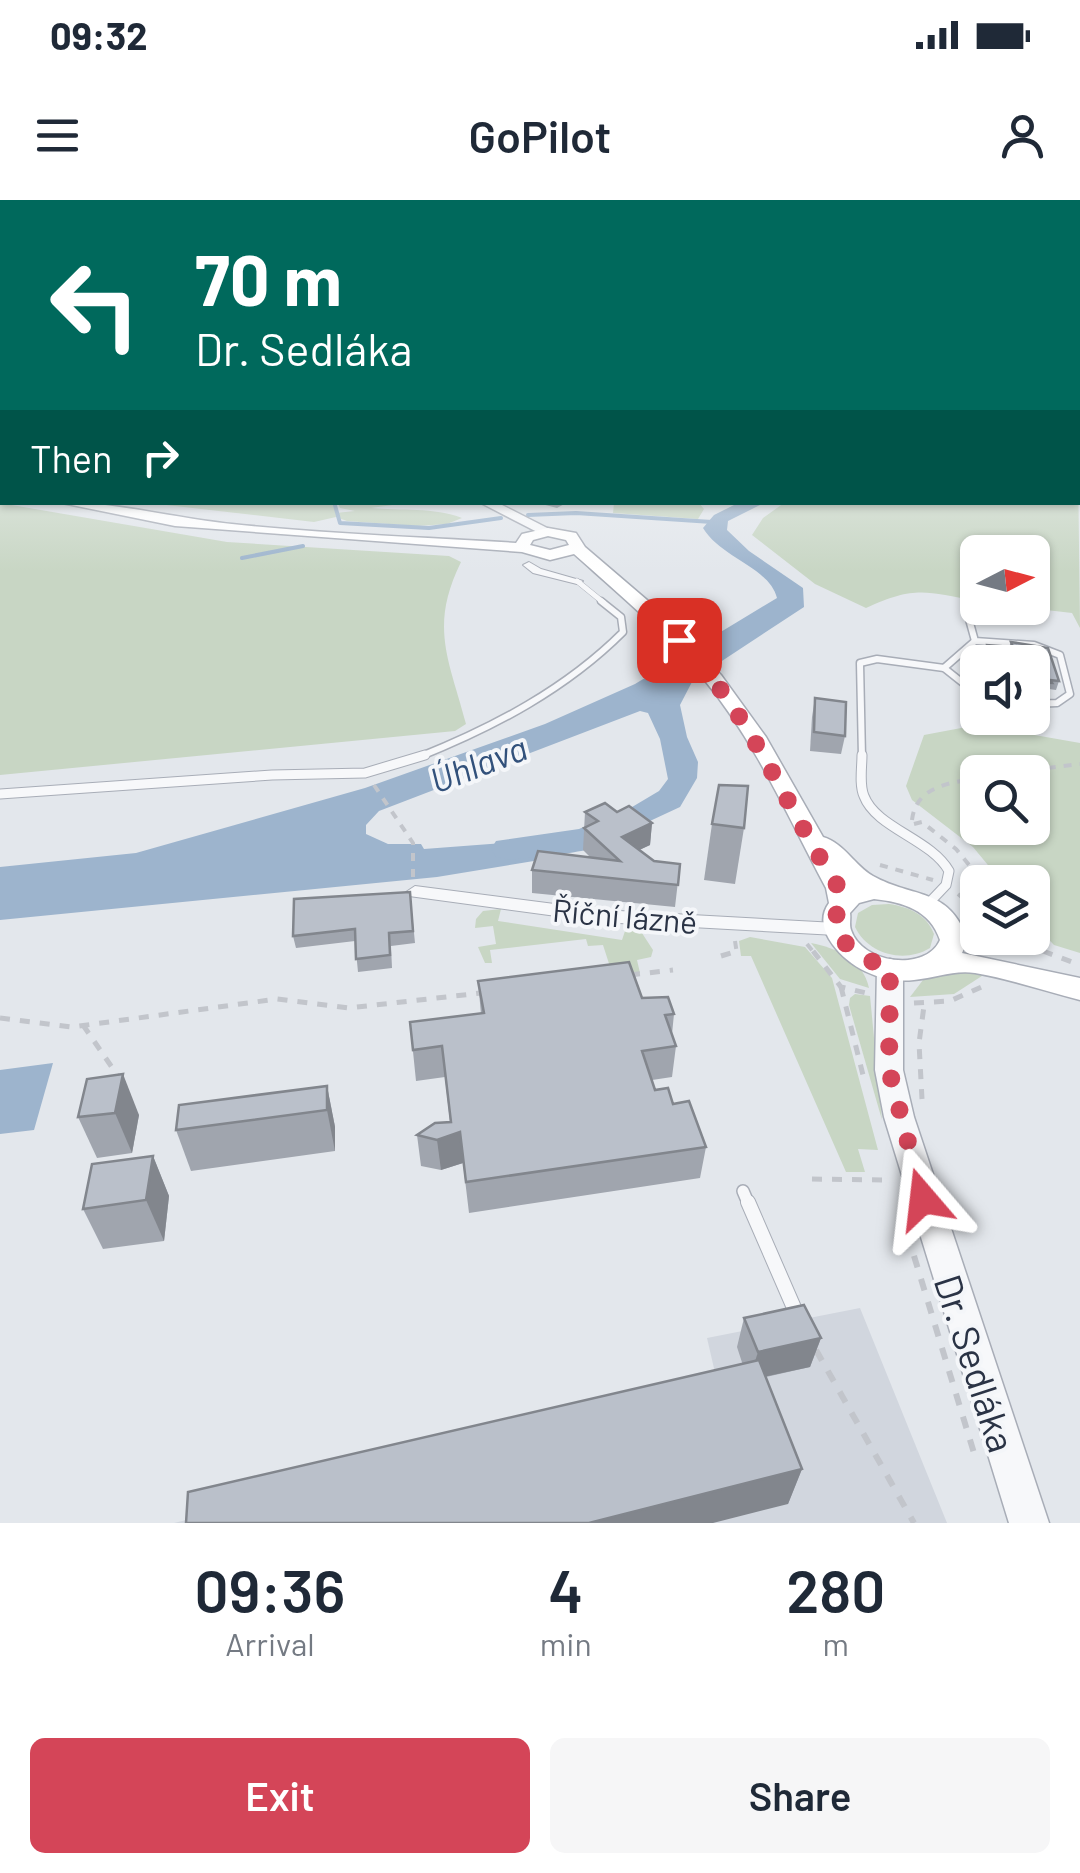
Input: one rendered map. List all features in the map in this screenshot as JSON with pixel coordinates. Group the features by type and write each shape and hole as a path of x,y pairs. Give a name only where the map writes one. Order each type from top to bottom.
{"main road":[{"path":"80,505 174,522 260,531 484,543 572,536 578,541 572,557"},
{"path":"529,542 572,557 655,616 702,665 736,709 839,888 839,916 850,948 890,983 941,963 984,965 1080,987"},
{"path":"806,829 861,880 887,892"},
{"path":"839,916 861,894 937,895 952,930 953,948 941,963"},
{"path":"952,930 972,944 1080,987"}],"street":[{"path":"488,505 529,542 537,571 577,580"},
{"name":"Říční lázně","path":"414,884 600,916 804,928 839,916"},
{"name":"Dr. Sedláka","path":"890,983 889,1070 899,1117 1029,1523"}],"lane":[{"path":"0,794 158,781 366,773 413,760 477,734 520,709 593,662 623,632 621,617 577,580"},
{"path":"971,625 975,641"},
{"path":"944,668 975,641 1011,645"},
{"path":"1050,649 1062,657 1070,694 1050,703"},
{"path":"937,895 948,871 942,858 876,812 863,794 859,768 860,663 877,660 944,668 960,681"},
{"path":"743,1191 806,1334"}],"path":[{"path":"1050,768 1080,764"},
{"path":"372,782 413,843 414,884"},
{"path":"912,825 912,811 920,796 960,782"},
{"path":"877,865 904,869 937,895 960,903"},
{"path":"804,928 806,944 841,987 890,983 924,1006 990,983"},
{"path":"1050,954 1080,966"},
{"path":"614,977 673,970"},
{"path":"0,1018 83,1025 277,999 349,1008 495,991"},
{"path":"83,1025 128,1092"},
{"path":"108,1085 112,1068"},
{"path":"812,1179 891,1180"},
{"path":"806,1334 914,1523"}],"shaded area":[{"path":"860,1308 947,1523 174,1523 719,1390 707,1338"}],"green space":[{"path":"0,505 227,542 449,556 461,562 451,585 444,625 466,724 455,731 0,775"},
{"path":"166,505 333,505 336,513 355,511 339,505 393,505 371,508 429,511 462,518 447,524 417,526 336,517 314,522"},
{"path":"614,505 701,505 704,509 698,519 613,513"},
{"path":"781,505 1079,505 1080,628 1072,613 1050,610 1050,535 960,535 960,598 910,593 866,608 815,584 752,535 763,518"},
{"path":"960,728 960,735 1034,735 1080,743 1080,953 1050,941 1050,865 988,865 970,845 1050,845 1050,755 960,755 960,837 912,800 906,786 924,735"},
{"path":"889,904 910,910 926,921 934,934 930,948 898,956 878,950 861,936 855,927 858,913 872,905"},
{"path":"501,909 498,921 622,940 626,928 640,930 653,950 651,957 637,960 640,973 613,976 603,945 588,946 586,939 490,950 492,963 485,963 478,947 496,944 493,926 475,928 476,919 483,911"},
{"path":"750,937 805,947 832,978 878,1150 858,1149 865,1172 846,1172 751,956 741,956 739,941"},
{"path":"811,943 848,957 861,970 869,988 840,979"},
{"path":"954,970 985,974 954,994 910,997 923,980"},
{"path":"855,994 870,996 882,1120 849,1005"}],"water":[{"name":"Úhlava","path":"734,505 760,505 728,521 727,530 749,551 803,588 804,607 693,680 680,705 698,762 697,778 680,807 637,827 617,816 659,791 668,779 660,739 648,713 640,711 379,811 366,825 366,834 388,844 421,844 424,849 558,839 564,856 437,877 0,920 0,867 136,853 365,788 545,724 635,684 777,598 765,578 721,547 703,528 714,515"},
{"path":"53,1063 34,1130 0,1134 0,1070"}],"building":[{"path":"1050,654 1059,681 1050,680"},
{"path":"815,698 846,702 845,736 814,732"},
{"path":"719,785 748,786 744,828 712,824"},
{"path":"605,803 617,812 629,806 652,823 622,837 654,861 680,864 678,885 532,870 538,851 620,861 584,828 598,821 585,812"},
{"path":"410,892 413,931 389,933 390,955 356,959 355,929 293,936 294,899"},
{"path":"629,962 642,998 668,997 674,1014 665,1015 676,1046 642,1051 655,1090 668,1088 673,1104 689,1101 706,1147 466,1182 460,1132 437,1140 417,1135 435,1123 451,1122 442,1046 413,1050 410,1022 484,1013 478,981"},
{"path":"123,1074 115,1113 78,1117 87,1079"},
{"path":"327,1086 327,1110 176,1130 179,1105"},
{"path":"153,1156 146,1200 83,1209 92,1164"},
{"path":"804,1305 821,1338 758,1352 744,1318"},
{"path":"759,1360 802,1469 589,1523 186,1523 188,1492"}],"waterway":[{"path":"335,505 340,523 429,528 501,518"},
{"path":"528,515 576,513 712,522"},
{"path":"242,558 303,546"},
{"path":"509,849 587,839 628,818"}],"route":[{"path":"679,640 714,679 754,737 839,888 842,903 834,920 841,939 861,956 890,968 889,1070 923,1199"}]}
